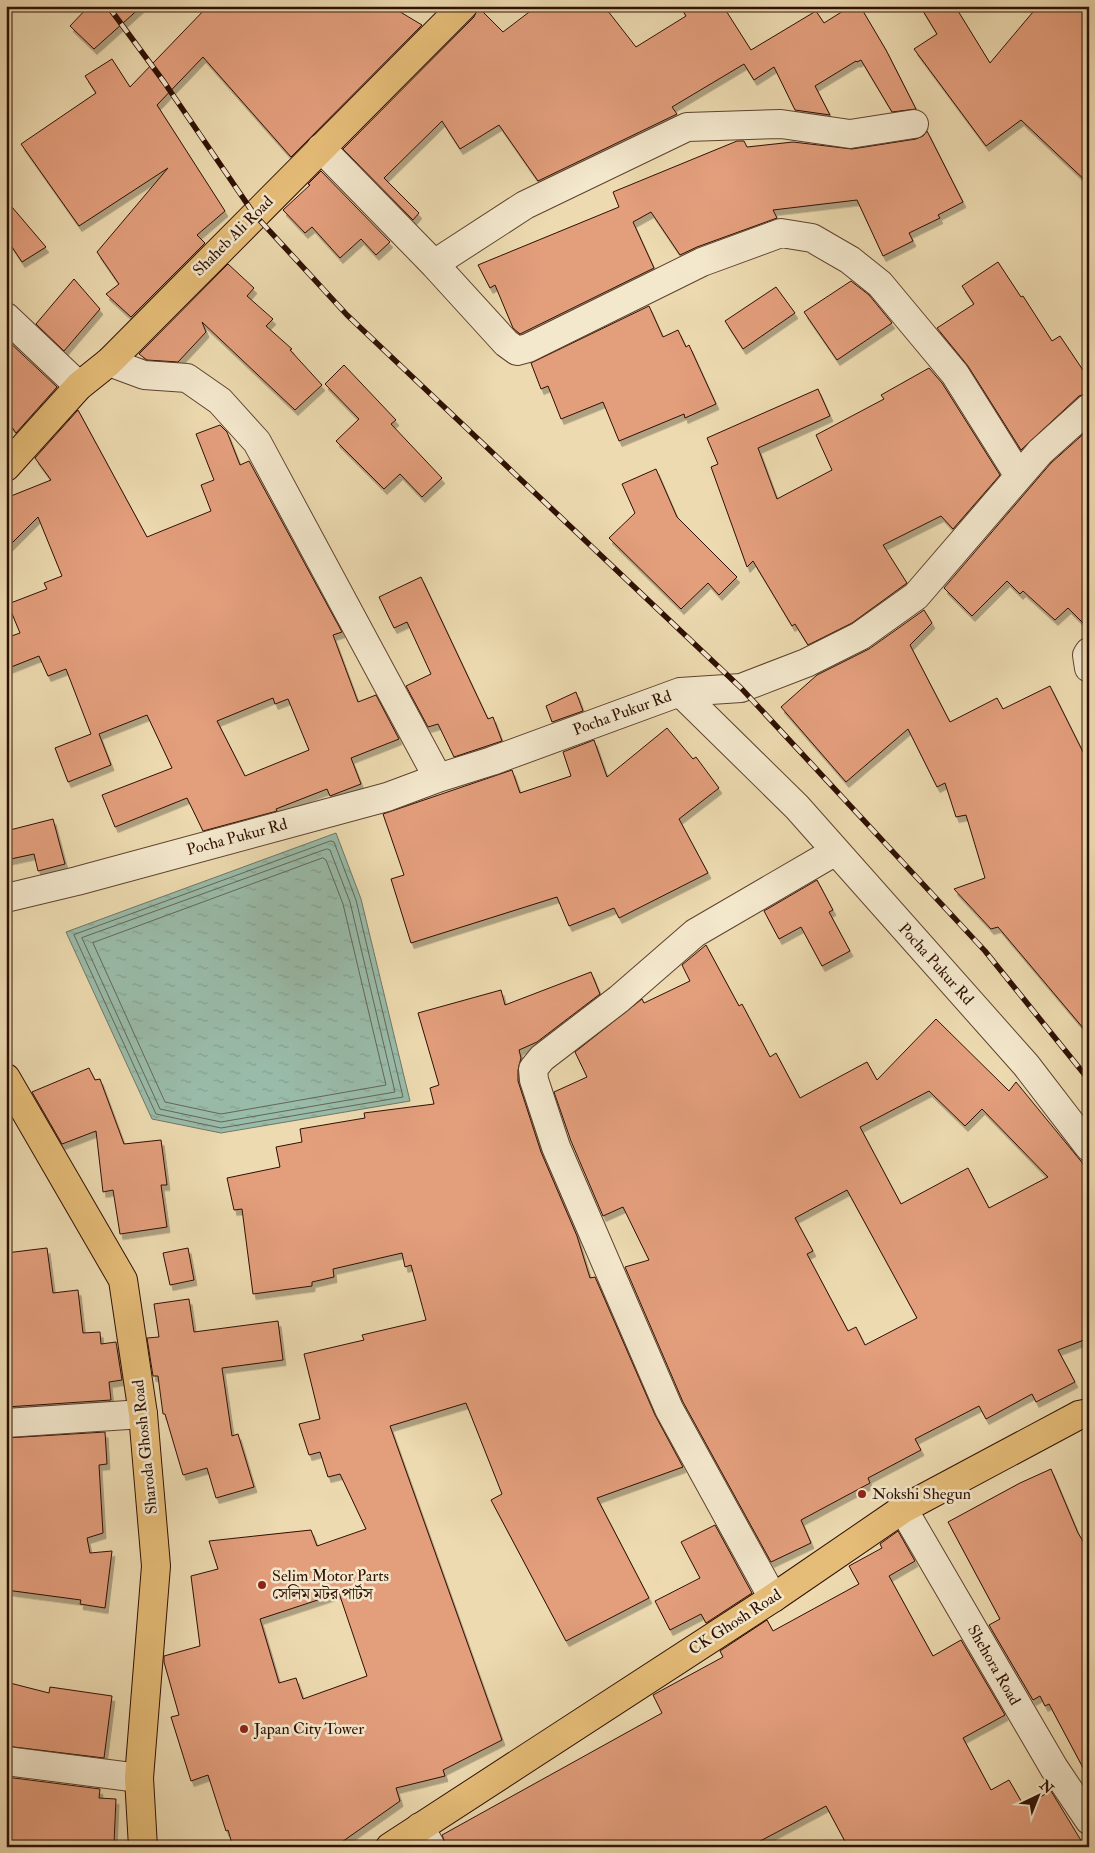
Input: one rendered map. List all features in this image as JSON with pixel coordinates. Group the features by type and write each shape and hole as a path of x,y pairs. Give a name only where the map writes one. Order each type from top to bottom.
{"main road":[{"name":"Shaheb Ali Road","path":"6,467 79,386 109,362 462,6"},
{"name":"Sharoda Ghosh Road","path":"6,1078 123,1280 143,1414 156,1566 139,1778 143,1847"},
{"name":"CK Ghosh Road","path":"390,1847 426,1837 903,1509 1079,1415 1089,1413"}],"street":[{"path":"434,264 525,205 687,127 781,124 850,134 914,124"},
{"path":"321,148 434,264 506,343 517,351 528,348 702,262 781,233 812,238 850,260 880,284 955,374 1020,476"},
{"path":"6,317 79,386"},
{"path":"109,362 144,375 187,378 220,401 257,442 438,778"},
{"path":"680,692 741,688 806,664 860,636 916,596 1040,452 1089,408"},
{"path":"1089,652 1087,655 1089,668"},
{"name":"Pocha Pukur Rd","path":"6,898 77,881 387,796 492,762 680,692 797,807 1026,1065 1089,1147"},
{"path":"774,1598 669,1410 556,1146 534,1080 533,1069 542,1058 619,998 695,933 836,852"},
{"path":"6,1423 143,1414"},
{"name":"Shehora Road","path":"903,1509 1054,1768 1089,1820"},
{"path":"6,1761 139,1778"}],"water":[{"path":"336,833 361,899 410,1101 221,1133 152,1119 66,932"}],"building":[{"path":"89,6 142,6 94,49 70,26"},
{"path":"208,6 394,6 397,10 422,25 291,157 203,57 157,105 225,211 197,235 205,243 131,317 106,294 119,284 97,252 168,168 79,226 21,144 96,93 85,76 112,59 130,87"},
{"path":"537,6 604,6 636,47 686,16 680,6 723,6 751,50 816,11 824,23 851,6 860,6 886,50 916,109 892,112 861,60 856,61 815,86 830,115 795,110 774,67 754,80 744,64 672,107 677,114 538,181 499,125 460,149 442,121 384,178 419,213 413,220 343,149 474,17 478,7 503,32"},
{"path":"920,6 955,6 990,63 1038,6 1089,6 1089,184 1021,120 986,146 914,49 937,34"},
{"path":"927,131 963,202 938,215 940,218 909,233 913,241 883,256 857,200 773,210 777,218 680,255 651,212 633,222 654,268 520,334 513,328 495,285 490,288 478,265 619,207 613,192 737,141 744,141 747,147 793,142 852,149 916,139 923,136"},
{"path":"321,171 390,242 376,255 361,239 340,258 312,227 305,233 283,210 310,185 308,184"},
{"path":"6,200 46,247 22,262 6,238"},
{"path":"998,262 1052,341 1060,336 1089,379 1089,393 1079,396 1021,450 968,366 937,328 974,304 962,286"},
{"path":"228,264 254,288 247,296 273,319 266,326 292,349 290,350 322,385 295,410 202,322 206,332 178,362 147,360 139,354"},
{"path":"74,279 100,309 64,351 36,324"},
{"path":"851,281 869,295 892,323 837,360 804,312"},
{"path":"776,287 795,313 743,349 725,321"},
{"path":"649,306 663,337 678,330 686,347 689,345 716,404 685,418 684,414 619,441 603,402 561,419 548,386 541,389 531,363"},
{"path":"6,339 57,387 16,433 6,419"},
{"path":"344,365 396,420 391,424 442,478 422,497 400,474 384,489 336,441 359,419 325,384"},
{"path":"929,368 942,383 1000,475 953,529 941,516 883,545 907,583 852,623 808,645 795,624 792,626 753,561 747,567 711,467 718,464 707,438 818,389 830,416 758,448 777,499 832,470 816,435 884,399 881,395"},
{"path":"78,410 147,537 211,511 201,485 214,480 196,434 220,425 227,432 240,465 249,461 342,632 333,635 358,702 376,695 399,739 351,758 361,784 330,796 327,789 276,809 277,811 203,831 187,798 115,827 102,795 172,768 147,715 99,734 111,765 68,782 55,748 91,734 66,669 48,676 39,656 6,669 6,638 20,633 8,604 47,589 44,583 62,576 38,517 6,549 6,498 51,480 35,458","holes":["273,698 275,704 288,699 309,750 245,776 217,721"]},
{"path":"1089,429 1089,629 1068,608 1055,620 1023,591 1020,594 1007,581 972,616 944,588 1051,463"},
{"path":"656,469 677,517 737,577 719,595 708,583 681,609 609,538 635,513 622,484"},
{"path":"421,577 488,719 493,717 502,741 454,757 438,724 428,727 406,686 431,674 407,622 394,628 379,597"},
{"path":"924,610 932,623 910,645 950,722 997,698 1003,709 1050,686 1089,764 1089,1035 998,927 991,929 954,889 985,878 966,815 956,817 945,783 937,787 908,729 846,782 781,707 817,675 869,649"},
{"path":"576,692 583,711 552,722 546,706"},
{"path":"667,728 693,759 696,757 719,788 679,819 708,873 619,918 614,908 569,926 557,897 411,943 391,879 404,875 383,814 512,770 520,793 571,776 563,752 594,740 607,777"},
{"path":"53,819 65,864 38,871 34,854 6,860 6,831"},
{"path":"817,880 833,910 829,912 850,951 822,966 801,927 779,939 764,911"},
{"path":"706,945 739,1006 742,1004 770,1057 776,1053 800,1098 867,1062 877,1080 936,1019 1009,1091 1016,1082 1089,1171 1089,1338 1058,1350 1075,1382 1036,1402 1032,1394 986,1419 979,1406 915,1439 921,1450 868,1478 870,1483 801,1520 811,1543 771,1562 683,1402 625,1267 649,1260 623,1207 603,1216 571,1141 554,1092 587,1077 575,1052 642,999 644,1003 690,981 682,965","holes":["929,1091 965,1126 982,1109 1048,1177 989,1208 968,1168 901,1204 860,1127","847,1190 917,1318 865,1345 856,1327 848,1331 807,1254 813,1251 795,1218"]},
{"path":"591,972 600,994 537,1042 519,1050 521,1058 518,1081 541,1152 577,1236 590,1278 595,1277 655,1415 683,1467 597,1498 649,1598 566,1641 491,1500 502,1494 466,1403 390,1426 502,1740 443,1770 445,1776 396,1788 400,1801 339,1844 329,1847 233,1847 208,1775 191,1781 171,1717 179,1715 164,1656 200,1646 191,1576 218,1569 209,1541 311,1530 317,1546 366,1529 340,1474 328,1477 320,1452 309,1455 299,1424 320,1419 304,1354 364,1340 362,1335 426,1320 411,1265 405,1267 402,1253 333,1269 334,1277 312,1282 312,1286 253,1294 242,1209 234,1210 227,1178 280,1167 276,1147 302,1142 300,1129 365,1118 364,1113 434,1104 430,1088 439,1085 418,1013 501,990 505,1005","holes":["339,1593 367,1676 303,1699 296,1678 279,1683 260,1619"]},
{"path":"89,1068 95,1080 100,1079 124,1144 161,1140 167,1185 161,1185 167,1227 120,1234 113,1190 103,1192 96,1131 62,1144 32,1092"},
{"path":"47,1248 53,1293 78,1290 83,1333 100,1332 101,1344 116,1342 122,1380 109,1382 111,1400 6,1407 6,1253"},
{"path":"188,1248 194,1280 170,1285 163,1253"},
{"path":"189,1299 194,1332 278,1321 283,1360 222,1368 232,1436 238,1434 254,1487 216,1498 207,1468 183,1475 165,1414 163,1414 158,1376 153,1376 147,1338 159,1337 154,1304"},
{"path":"105,1432 107,1464 99,1465 103,1533 87,1538 90,1553 112,1551 105,1608 80,1604 81,1600 6,1590 6,1438"},
{"path":"1051,1469 1078,1533 1089,1551 1089,1779 1049,1704 1045,1706 1040,1696 1033,1700 989,1625 1000,1619 948,1522 1020,1483"},
{"path":"715,1525 752,1593 706,1623 701,1614 670,1630 655,1601 700,1578 681,1542"},
{"path":"898,1531 915,1561 889,1576 933,1656 961,1640 1005,1715 963,1738 991,1790 1009,1780 1024,1806 1051,1791 1085,1847 848,1847 826,1806 749,1847 447,1847 442,1835 662,1713 653,1695 723,1657 720,1651 767,1620 773,1631 859,1584 849,1566 882,1548 880,1544"},
{"path":"6,1682 49,1693 50,1687 112,1696 104,1758 6,1746"},
{"path":"6,1777 100,1789 99,1798 116,1799 114,1843 82,1842 80,1847 6,1847"}],"railway":[{"path":"108,6 164,82 254,214 347,315 741,688 985,951 1089,1080"}],"place":[{"name":"Nokshi Shegun","path":"862,1494"},
{"name":"Selim Motor Parts সেলিম মটর পার্টস","path":"262,1585"},
{"name":"Japan City Tower","path":"244,1729"}]}
